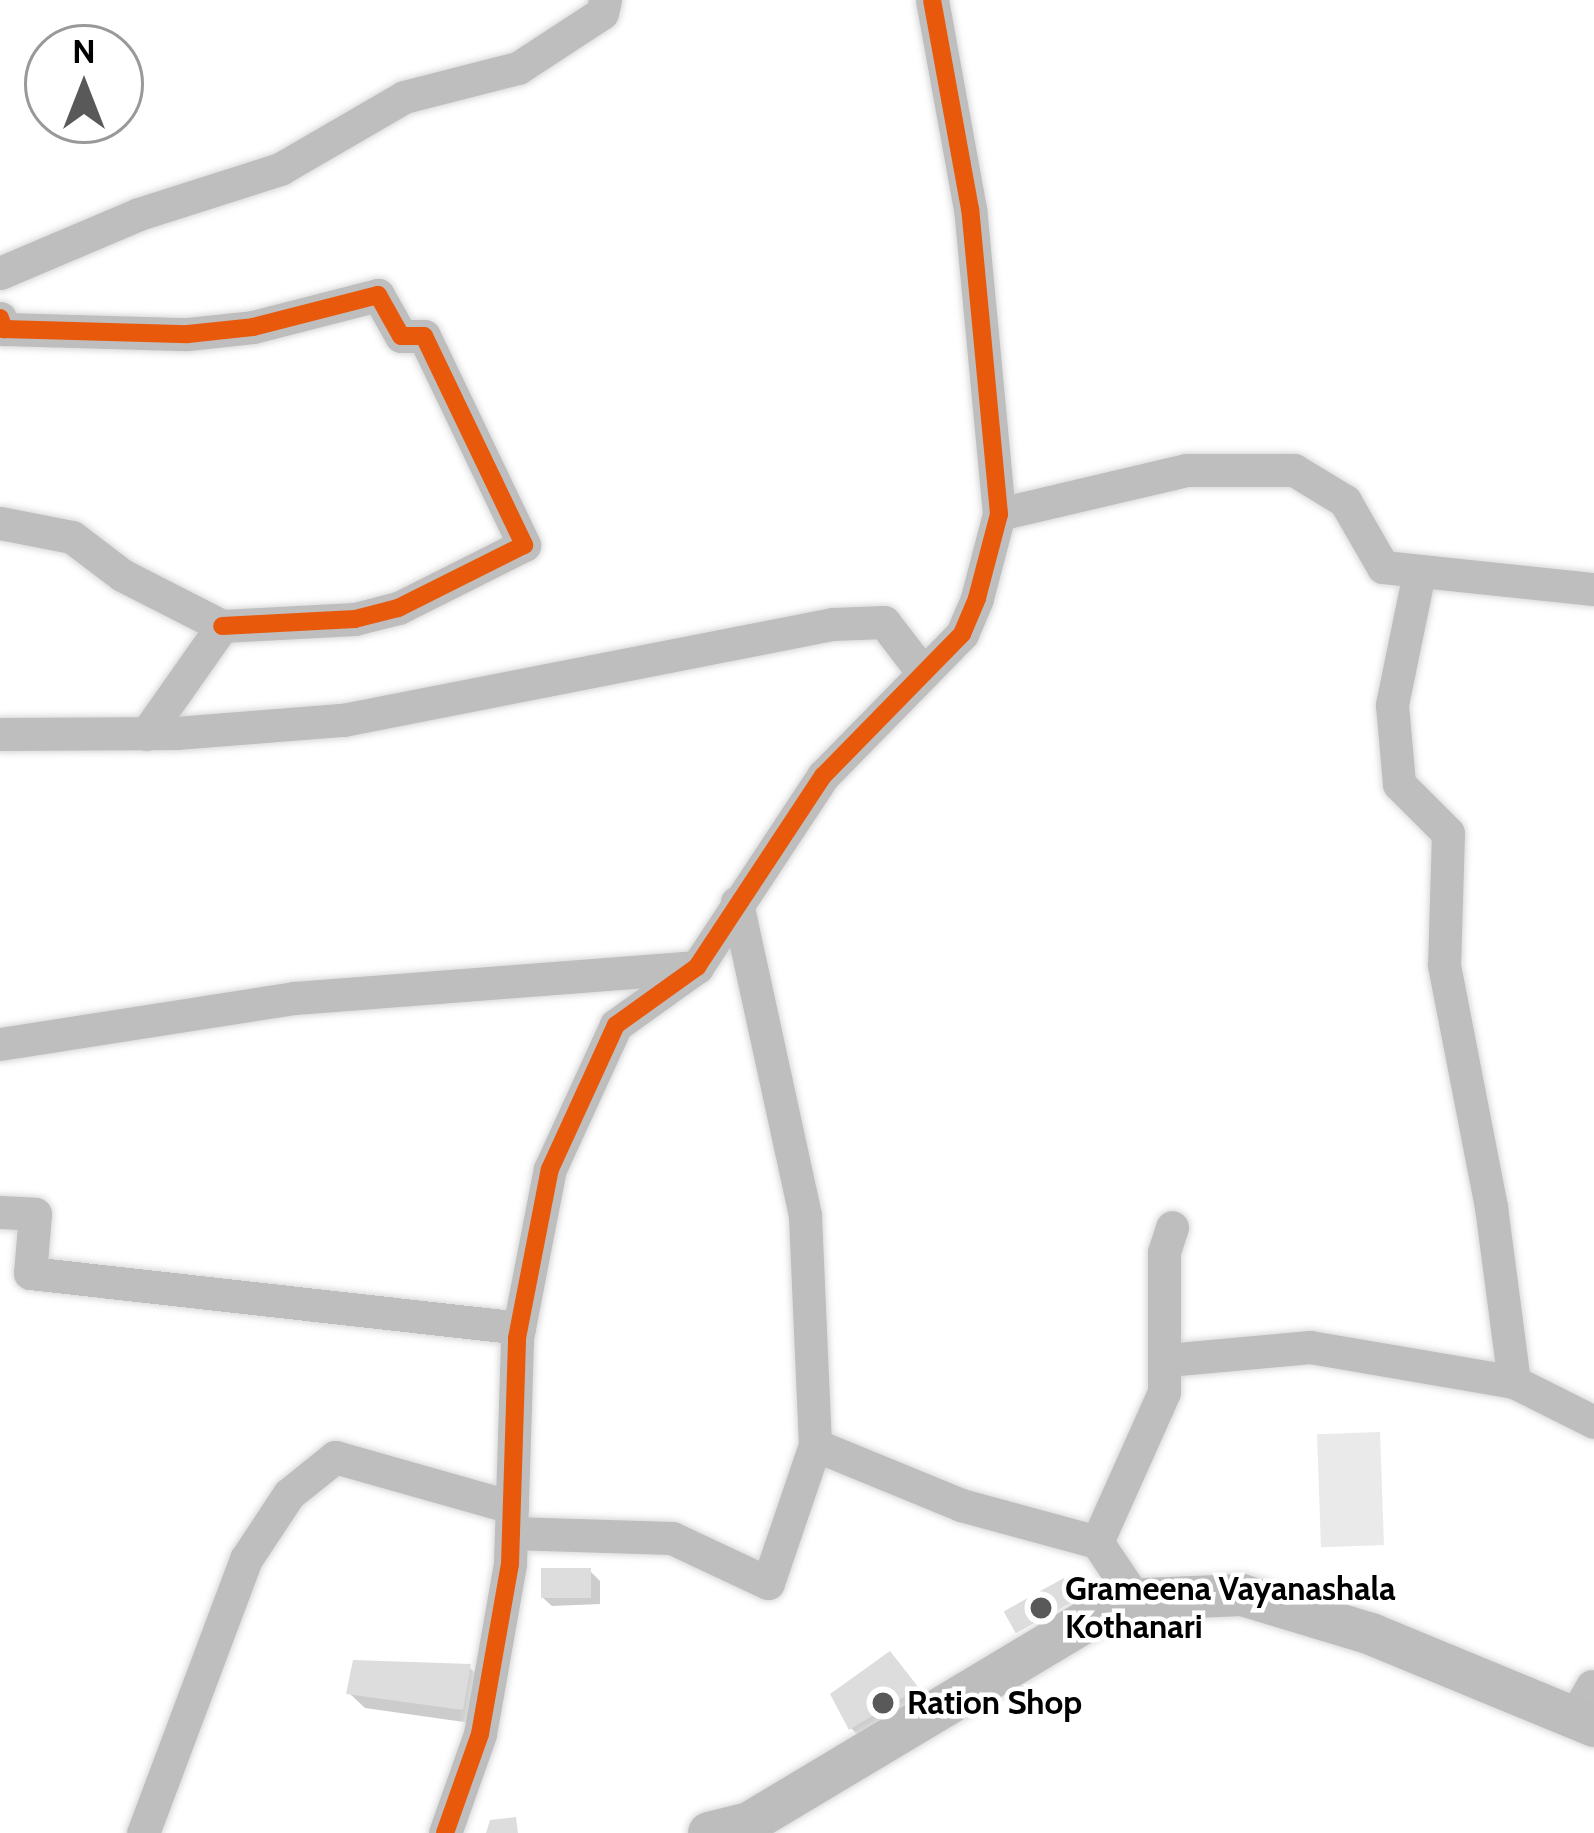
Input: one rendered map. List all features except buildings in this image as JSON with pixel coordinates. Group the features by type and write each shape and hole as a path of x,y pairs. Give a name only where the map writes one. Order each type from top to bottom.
{"main road":[{"path":"709,1833 749,1822 1120,1600 1242,1595 1371,1634 1586,1710"}],"street":[{"path":"0,274 139,214 280,169 404,98 518,68 602,13 605,0"},
{"path":"445,1833 480,1734 511,1520 519,1328 550,1168 616,1025 697,967 823,776 920,669 962,634 999,514 970,209 932,0"},
{"path":"0,318 4,328 188,334 253,327 378,295 401,336 424,336 524,545 398,608 355,619 223,626 122,575 72,537 0,523"},
{"path":"999,514 1187,470 1294,470 1345,501 1383,567 1594,590"},
{"path":"1419,573 1392,705 1399,784 1448,832 1444,965 1491,1207 1514,1382"},
{"path":"0,734 146,734 343,719 832,624 884,622 920,669"},
{"path":"146,734 223,626"},
{"path":"143,1833 246,1559 289,1494 335,1457 511,1520 672,1538 768,1583 815,1445 805,1215 737,902"},
{"path":"0,1044 295,998 697,967"},
{"path":"0,1212 35,1214 30,1273 519,1328"},
{"path":"1097,1542 1156,1421 1167,1360 1161,1307 1172,1227"},
{"path":"1167,1360 1310,1347 1514,1382 1594,1422"},
{"path":"815,1445 961,1504 1097,1542 1136,1600"}],"shaded area":[{"path":"1380,1432 1384,1545 1321,1547 1317,1434"}],"cycle path":[{"path":"445,1833 480,1734 510,1564 517,1338 550,1169 616,1025 697,967 823,776 962,634 977,598 999,514 970,209 932,0"},
{"path":"0,318 4,329 188,334 253,327 378,295 401,336 424,336 524,545 398,608 355,619 222,626"}],"place":[{"name":"Grameena Vayanashala Kothanari","path":"1041,1608"},
{"name":"Ration Shop","path":"883,1703"}]}
